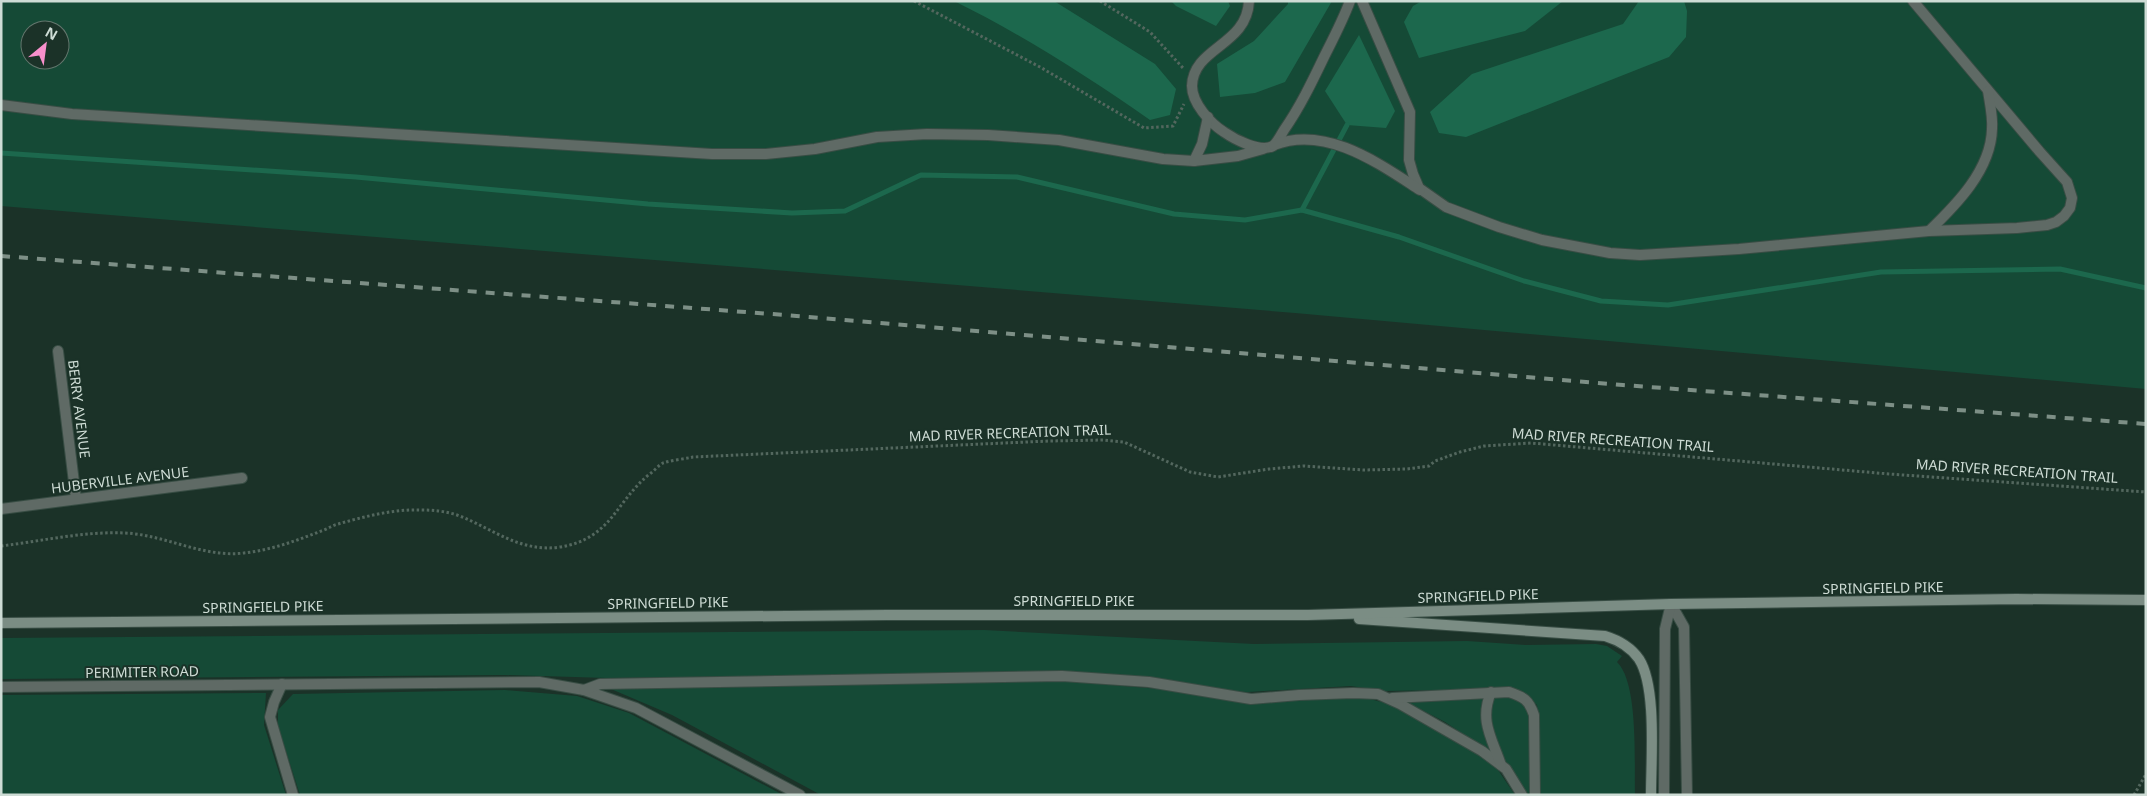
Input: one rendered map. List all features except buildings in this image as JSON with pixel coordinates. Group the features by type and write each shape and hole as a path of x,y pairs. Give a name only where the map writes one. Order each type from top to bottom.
{"main road":[{"name":"SPRINGFIELD PIKE","path":"1,623 877,615 1308,615 1671,604 2016,599 2146,600"},
{"path":"1308,615 1604,636 1618,640 1627,646 1638,658 1649,684 1651,795"}],"street":[{"path":"1250,1 1249,12 1244,25 1238,32 1215,49 1197,69 1193,78 1193,93 1208,117 1218,128 1230,136 1263,149"},
{"path":"1274,145 1299,108 1350,1"},
{"path":"1362,1 1410,112 1409,160 1412,174 1423,192"},
{"path":"1,105 72,114 712,154 766,154 815,149 877,137 928,134 988,135 1060,140 1163,159 1194,161 1238,156 1298,139 1325,142 1367,157 1446,207 1499,227 1542,240 1610,253 1640,255 1739,249 1928,231 2047,226 2056,222 2070,208 2072,198 2067,182 1914,1"},
{"path":"1928,231 1965,193 1977,175 1990,146 1992,131 1988,90"},
{"path":"1194,161 1202,144 1208,117"},
{"name":"BERRY AVENUE","path":"58,351 76,500"},
{"name":"HUBERVILLE AVENUE","path":"1,509 242,478"},
{"path":"1664,795 1665,629 1671,604"},
{"path":"1671,604 1684,627 1687,795"},
{"path":"584,690 600,684 1062,676 1149,682 1251,699 1299,695 1378,694 1482,750 1506,769 1522,795"},
{"name":"PERIMITER ROAD","path":"1,687 540,682 584,690 636,708 800,795"},
{"path":"282,684 270,716 293,795"},
{"path":"1388,699 1491,692 1510,692 1522,696 1530,703 1534,715 1535,795"},
{"path":"1491,692 1485,713 1488,732 1502,766"}],"path":[{"path":"914,1 1040,68 1144,128 1173,126 1184,104 1193,78 1150,32 1100,1"},
{"name":"MAD RIVER RECREATION TRAIL","path":"1,546 81,536 124,533 155,536 209,552 243,553 278,546 335,524 384,514 417,510 439,511 458,516 526,546 559,547 596,534 616,514 640,481 663,464 693,457 1076,440 1124,442 1190,472 1218,477 1268,469 1304,466 1364,470 1407,469 1430,466 1435,462 1460,452 1484,446 1531,444 1889,474 2146,492"},
{"path":"2134,795 2145,776"}],"shaded area":[{"path":"1,1 2146,1 2146,389 1295,313 1,206"},
{"path":"954,1 1054,1 1155,64 1176,89 1170,115 1150,120 1054,57"},
{"path":"1171,1 1228,1 1230,6 1216,26 1176,6"},
{"path":"1288,1 1332,1 1285,82 1255,93 1220,97 1217,64 1254,41 1288,4"},
{"path":"1422,1 1563,1 1525,31 1419,58 1404,22 1413,6"},
{"path":"1639,1 1684,1 1687,11 1686,37 1669,57 1466,137 1439,133 1430,112 1472,74 1623,24"},
{"path":"1359,35 1395,111 1386,128 1347,125 1325,91"},
{"path":"984,630 1254,644 1467,641 1526,645 1596,644 1607,646 1622,656 1617,662 1624,672 1629,687 1634,725 1635,795 1540,795 1538,746 1540,731 1537,705 1524,694 1512,689 1383,691 1351,686 1248,692 1225,691 1114,674 1056,672 607,678 504,675 1,679 1,638"},
{"path":"1061,681 1160,689 1257,704 1329,696 1366,698 1389,704 1441,729 1496,767 1515,795 821,795 672,715 611,689"},
{"path":"505,690 577,696 629,713 783,795 300,795 278,726 278,710 293,694"},
{"path":"266,693 264,725 286,795 1,795 1,695"},
{"path":"1500,696 1518,701 1529,714 1531,795 1495,755 1445,722 1401,699"}],"waterway":[{"path":"1302,210 1347,125"},
{"path":"1,153 356,177 648,204 792,213 845,211 921,175 1017,177 1174,214 1245,220 1302,210 1399,237 1524,281 1601,301 1668,305 1881,272 2060,269 2146,288"}],"railway":[{"path":"1,256 785,315 1623,385 2146,424"}]}
